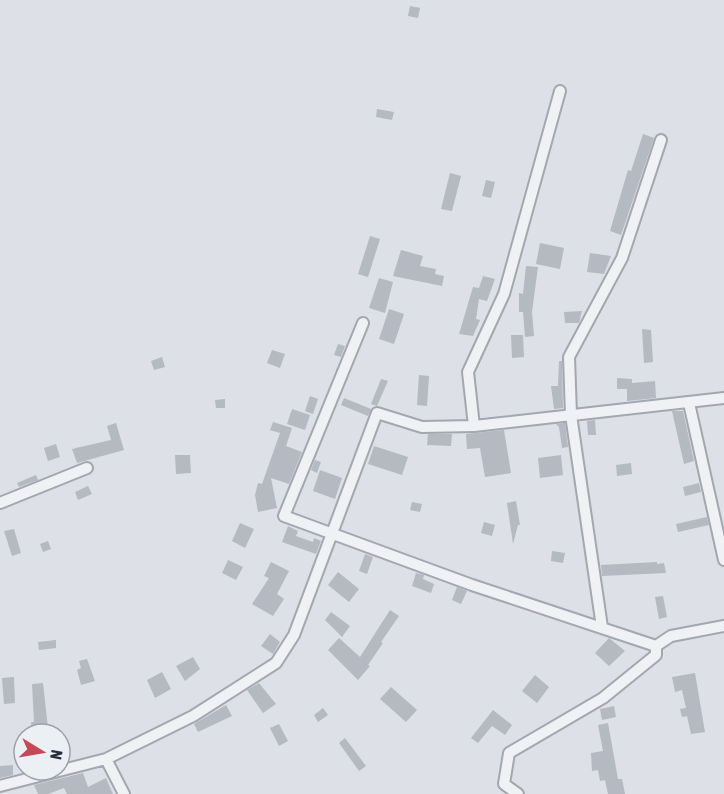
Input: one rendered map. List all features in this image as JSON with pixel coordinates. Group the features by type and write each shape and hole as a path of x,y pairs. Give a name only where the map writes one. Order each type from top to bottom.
{"street":[{"path":"474,426 468,372 504,294 560,91"},
{"path":"603,627 572,416 569,357 622,258 661,140"},
{"path":"363,323 284,516 330,534 656,646"},
{"path":"0,786 106,759 193,716 276,663 294,635 377,413 422,427 474,426 724,398"},
{"path":"689,403 724,560"},
{"path":"0,503 87,468"},
{"path":"656,646 671,636 724,626"},
{"path":"518,794 504,784 509,753 603,698 656,655 656,646"},
{"path":"106,759 124,794"}],"building":[{"path":"410,6 420,8 418,18 408,16"},
{"path":"377,109 394,112 392,120 376,117"},
{"path":"643,134 654,138 621,235 610,231 628,170 631,171"},
{"path":"450,173 461,176 452,211 441,209"},
{"path":"486,180 495,182 491,198 482,196"},
{"path":"370,236 380,239 368,277 358,274"},
{"path":"540,243 564,248 560,269 536,264"},
{"path":"401,250 423,256 420,266 436,269 435,274 444,276 442,286 393,276"},
{"path":"590,253 611,256 604,274 587,272"},
{"path":"526,266 538,267 532,312 534,336 525,337 523,312 519,312 519,293 523,294"},
{"path":"483,276 495,279 487,301 479,299 476,319 480,320 473,336 459,334 473,287 479,288"},
{"path":"379,278 393,282 385,313 369,308"},
{"path":"389,309 404,314 394,344 379,339"},
{"path":"582,311 579,323 565,323 564,312"},
{"path":"642,329 651,330 653,362 644,363"},
{"path":"511,335 523,335 524,357 512,358"},
{"path":"338,344 345,346 341,357 334,355"},
{"path":"272,350 285,354 280,368 267,363"},
{"path":"162,357 165,367 154,370 151,361"},
{"path":"559,361 562,361 563,408 554,409 551,386 558,386"},
{"path":"419,375 429,376 427,406 417,405"},
{"path":"617,378 632,379 632,383 655,381 656,398 627,401 627,389 617,389"},
{"path":"381,379 388,381 377,406 371,404"},
{"path":"310,396 318,399 313,414 305,411"},
{"path":"344,398 371,409 368,416 341,405"},
{"path":"225,399 225,408 216,408 215,400"},
{"path":"292,409 310,415 305,430 287,424"},
{"path":"672,411 683,411 694,461 684,464"},
{"path":"595,420 596,435 588,435 587,421"},
{"path":"273,422 292,428 286,446 302,452 289,484 271,478 277,508 258,512 255,495 258,483 262,484 280,433 270,430"},
{"path":"116,423 124,450 77,463 72,449 111,440 107,426"},
{"path":"565,423 568,447 562,448 559,427 556,424"},
{"path":"504,430 511,473 485,477 480,448 467,449 466,434"},
{"path":"428,434 452,434 451,446 427,445"},
{"path":"56,444 60,457 48,461 44,448"},
{"path":"374,446 408,457 402,475 368,464"},
{"path":"175,455 190,455 191,473 176,474"},
{"path":"561,455 563,475 540,478 538,458"},
{"path":"315,460 321,462 317,473 311,470"},
{"path":"631,463 632,474 617,476 616,465"},
{"path":"320,470 342,478 335,499 313,491"},
{"path":"36,475 38,480 19,487 17,483"},
{"path":"699,483 701,492 685,496 683,487"},
{"path":"88,486 92,494 78,500 75,492"},
{"path":"516,501 520,525 518,525 513,544 507,503"},
{"path":"412,502 422,504 420,512 410,510"},
{"path":"707,517 709,525 678,532 676,524"},
{"path":"484,522 495,525 492,536 481,533"},
{"path":"240,523 254,529 245,548 232,541"},
{"path":"288,526 298,531 296,536 313,542 314,538 321,541 316,554 282,542"},
{"path":"14,529 21,553 12,556 4,531"},
{"path":"48,541 51,549 43,552 40,544"},
{"path":"552,551 565,553 563,563 551,561"},
{"path":"365,554 373,557 367,574 359,571"},
{"path":"228,560 243,567 236,580 222,573"},
{"path":"271,562 289,571 277,594 284,599 273,616 252,604 269,578 264,576"},
{"path":"657,562 657,564 664,563 666,573 602,576 601,565"},
{"path":"338,572 359,589 349,602 328,585"},
{"path":"416,573 424,575 423,579 434,584 431,593 412,586"},
{"path":"457,587 467,591 461,604 452,600"},
{"path":"663,596 667,617 659,619 655,597"},
{"path":"390,610 399,616 381,642 383,643 368,665 370,666 358,680 328,650 339,638 360,657"},
{"path":"331,612 350,626 342,637 325,620"},
{"path":"270,634 280,642 273,654 261,646"},
{"path":"609,638 625,651 609,666 595,653"},
{"path":"56,640 56,648 39,650 38,642"},
{"path":"193,657 200,669 185,681 176,666"},
{"path":"87,659 95,681 81,685 77,670 81,668 79,661"},
{"path":"162,672 171,689 155,698 147,680"},
{"path":"695,673 705,732 691,734 687,716 682,717 680,709 686,708 682,690 675,692 672,677"},
{"path":"535,675 549,687 537,703 522,691"},
{"path":"14,677 15,703 4,704 2,678"},
{"path":"43,683 47,722 34,722 32,684"},
{"path":"259,683 276,704 263,713 247,690"},
{"path":"391,687 417,710 406,722 380,699"},
{"path":"226,705 232,716 198,732 194,724"},
{"path":"614,706 616,717 602,720 600,709"},
{"path":"323,708 328,715 318,722 314,715"},
{"path":"493,710 512,725 505,735 492,726 478,743 471,738"},
{"path":"608,723 618,779 622,779 625,794 608,794 605,780 600,781 598,770 592,771 591,753 603,751 598,725"},
{"path":"279,724 288,741 279,746 270,728"},
{"path":"345,738 366,766 359,771 339,743"},
{"path":"12,765 12,775 0,778 0,766"},
{"path":"83,773 88,787 106,778 113,794 67,794 64,788 48,794 38,794 34,785 46,782 72,782 72,776"}]}
